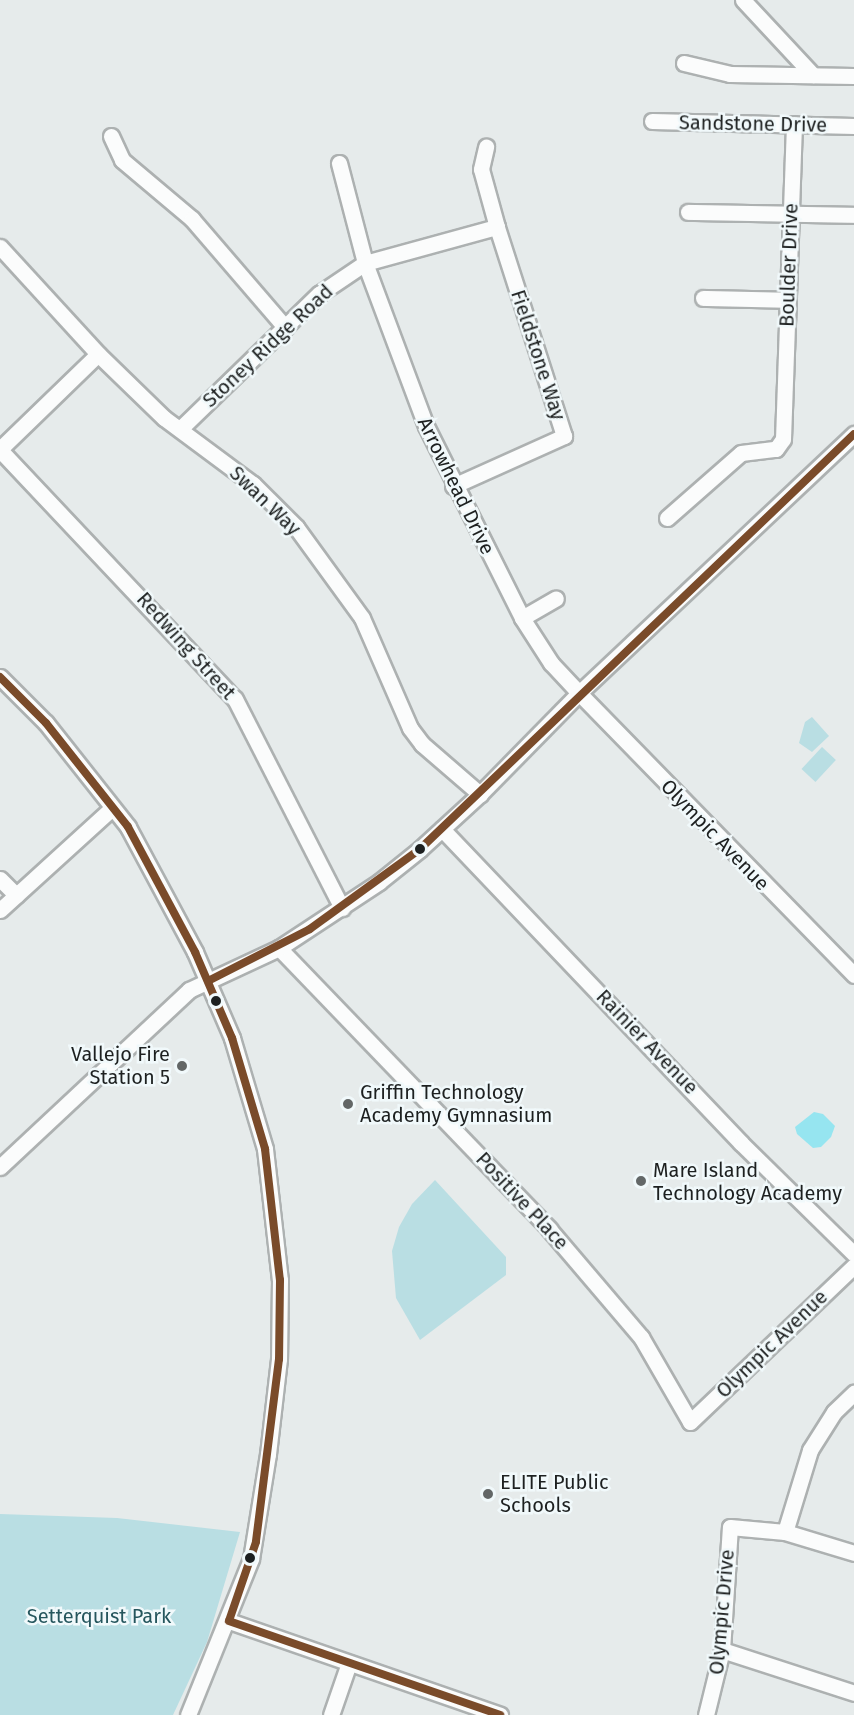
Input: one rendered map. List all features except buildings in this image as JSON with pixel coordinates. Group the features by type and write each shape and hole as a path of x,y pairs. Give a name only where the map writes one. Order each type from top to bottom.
{"street":[{"path":"743,0 813,75"},
{"path":"684,63 730,74 854,76"},
{"name":"Sandstone Drive","path":"652,121 854,126"},
{"name":"Boulder Drive","path":"666,518 741,453 776,449 783,439 794,124"},
{"path":"111,136 122,160 192,219 285,327"},
{"path":"486,147 481,168 497,227"},
{"name":"Arrowhead Drive","path":"339,163 365,263 426,426 453,486 522,618 551,663 579,693"},
{"path":"688,213 854,215"},
{"name":"Stoney Ridge Road","path":"180,429 319,294 365,263 497,227"},
{"name":"Fieldstone Way","path":"453,486 564,436 497,227"},
{"name":"Swan Way","path":"0,247 98,354 180,429 253,484 296,527 362,618 411,728 422,744 480,794"},
{"path":"702,298 788,300"},
{"path":"0,449 98,354"},
{"path":"0,1167 160,1014 189,990 279,948 342,908 442,829 480,794 579,693 854,434"},
{"name":"Redwing Street","path":"0,449 235,699 342,908"},
{"path":"522,618 556,598"},
{"path":"0,677 46,723 128,827 208,981 232,1038 265,1149 280,1280 279,1359 256,1542 229,1621 188,1715"},
{"name":"Olympic Avenue","path":"579,693 854,975"},
{"path":"0,910 112,808"},
{"name":"Rainier Avenue","path":"442,829 741,1143 854,1254"},
{"path":"0,879 16,895"},
{"name":"Positive Place","path":"279,948 549,1229 641,1336 690,1422"},
{"name":"Olympic Avenue","path":"690,1422 854,1266"},
{"path":"854,1393 828,1420 810,1450 785,1532 854,1553"},
{"name":"Olympic Drive","path":"706,1715 722,1650 730,1527 785,1532"},
{"path":"229,1621 350,1662 463,1709 500,1715"},
{"path":"722,1650 854,1693"},
{"path":"331,1715 350,1662"}],"green space":[{"path":"812,717 829,736 812,752 799,743 805,722"},
{"path":"822,747 836,760 815,782 802,769"},
{"path":"435,1180 506,1257 506,1275 420,1340 396,1298 392,1251 399,1227 412,1204"},
{"name":"Setterquist Park","path":"0,1514 117,1518 240,1532 207,1642 173,1715 0,1715"}],"water":[{"path":"814,1112 823,1114 835,1126 831,1137 821,1147 813,1148 797,1134 795,1127"}],"transit line":[{"path":"208,981 310,929 420,849 854,434"},
{"path":"0,677 46,723 128,827 195,952 232,1038 265,1149 280,1280 279,1359 256,1542 229,1621 500,1715"}],"place":[{"name":"Vallejo Fire Station 5","path":"182,1066"},
{"name":"Griffin Technology Academy Gymnasium","path":"348,1104"},
{"name":"Mare Island Technology Academy","path":"641,1181"},
{"name":"ELITE Public Schools","path":"488,1494"}]}
